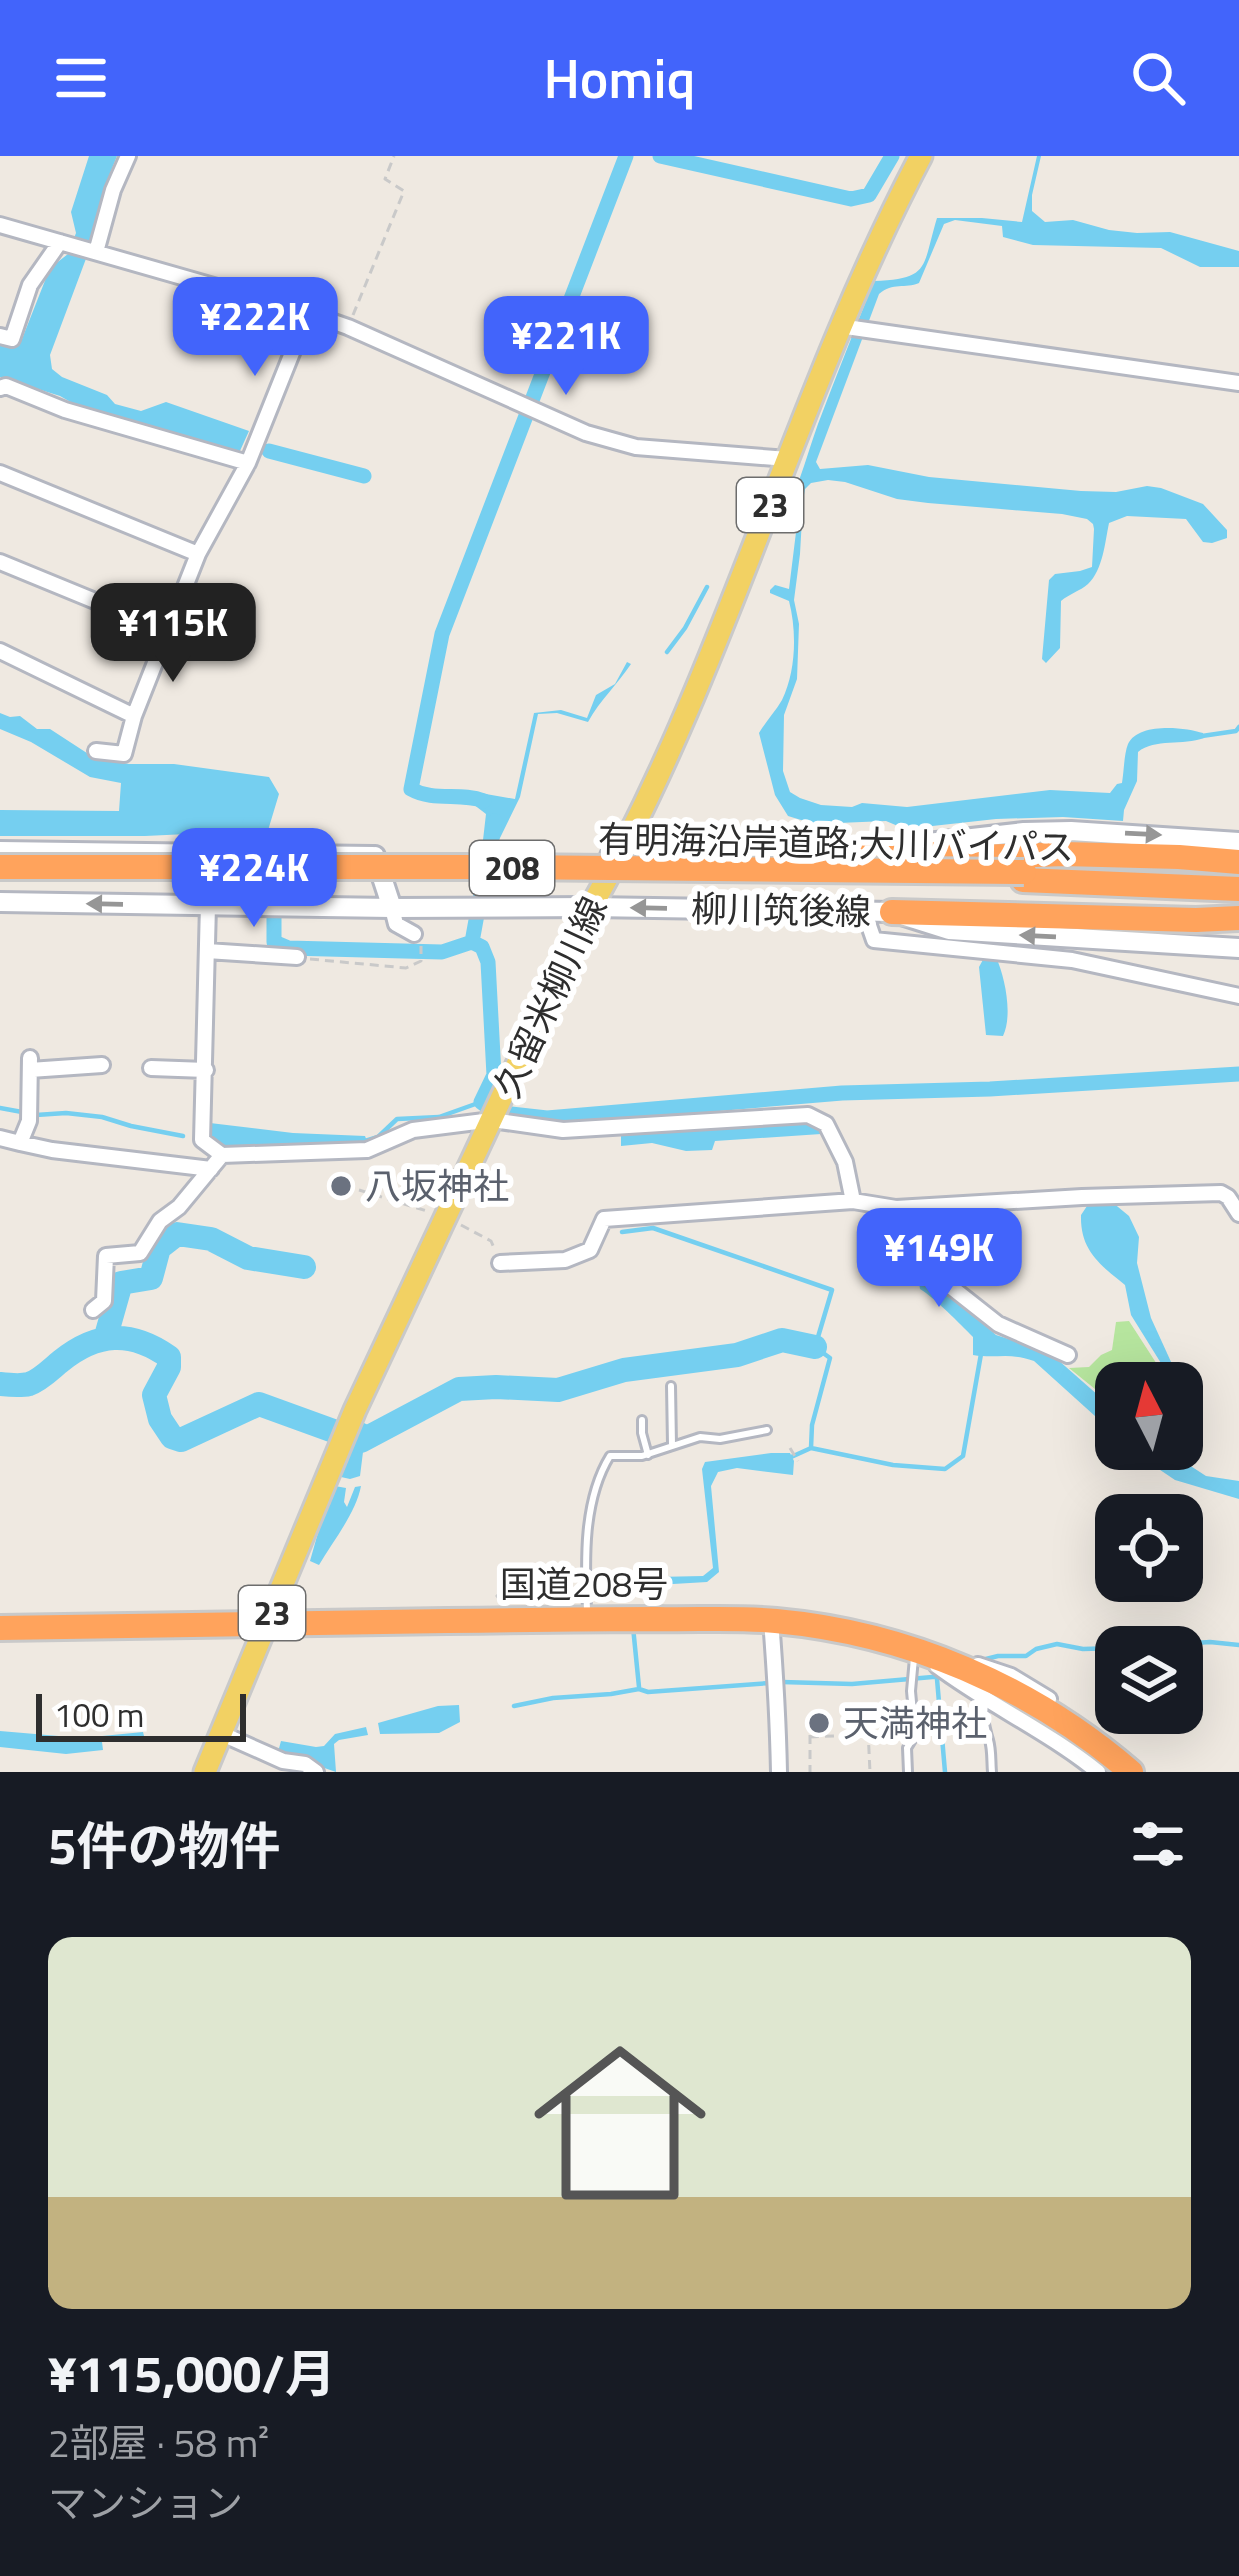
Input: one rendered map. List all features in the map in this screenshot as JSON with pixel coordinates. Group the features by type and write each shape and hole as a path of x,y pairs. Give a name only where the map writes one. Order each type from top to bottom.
{"highway":[{"path":"859,850 1239,862"},
{"name":"有明海沿岸道路;大川バイパス","path":"0,871 1023,876 1239,885"},
{"path":"892,912 1239,918"},
{"name":"国道208号","path":"0,1628 600,1615 771,1620 862,1635 978,1676 1036,1703 1131,1772"}],"main road":[{"name":"久留米柳川線","path":"205,1772 356,1410 706,670 839,326 921,156"},
{"name":"柳川筑後線","path":"0,851 565,860 620,855 772,856 1024,832 1239,842"},
{"path":"207,853 208,905"},
{"path":"375,856 392,908"},
{"name":"柳川筑後線","path":"0,902 892,912 949,930 1239,948"}],"street":[{"path":"96,252 128,156"},
{"path":"0,226 308,313 586,434 637,447 788,459"},
{"path":"0,336 12,339 30,284 60,242"},
{"path":"96,752 124,754 134,716 198,554 248,463 308,313"},
{"path":"839,326 1239,383"},
{"path":"0,388 6,386 65,410 248,463"},
{"path":"0,473 198,554"},
{"path":"0,562 168,631"},
{"path":"0,651 134,716"},
{"path":"208,905 202,1140 222,1155 367,1150 413,1130 492,1120 563,1130 808,1115 826,1124 844,1162 853,1202"},
{"path":"392,908 396,924 414,934"},
{"path":"864,911 874,940 1072,960 1239,996"},
{"path":"207,951 297,958"},
{"path":"20,1143 29,1121 30,1064 103,1065"},
{"path":"151,1068 206,1070"},
{"path":"0,1138 52,1150 211,1169"},
{"path":"93,1310 104,1300 106,1256 140,1253 160,1221 179,1207 222,1155"},
{"path":"500,1263 566,1260 590,1250 604,1219 853,1202 896,1208 1222,1193 1239,1214"},
{"path":"896,1208 899,1268 946,1282 998,1324 1069,1355"},
{"path":"771,1620 779,1772"},
{"path":"978,1676 987,1698 1098,1772"},
{"path":"978,1676 1065,1710 1145,1772"},
{"path":"220,1732 310,1768"}],"lane":[{"path":"671,1386 672,1444"},
{"path":"642,1420 647,1455"},
{"path":"600,1615 588,1534 593,1497 610,1456 647,1455 700,1437 767,1430"},
{"path":"908,1772 907,1748 915,1735 911,1691 918,1658"},
{"path":"987,1698 983,1705 992,1772"}],"path":[{"path":"348,328 404,191 386,179 394,156"},
{"path":"297,958 406,968 421,961 421,945 414,934"},
{"path":"359,1190 445,1216 491,1241 500,1263"},
{"path":"790,1448 798,1461"},
{"path":"650,1574 650,1591"},
{"path":"600,1615 600,1591 609,1587"},
{"path":"501,1601 497,1596 504,1590"},
{"path":"849,1715 849,1735"},
{"path":"869,1732 871,1772"},
{"path":"802,1744 810,1738 879,1734"},
{"path":"810,1738 810,1772"}],"green space":[{"path":"1129,1321 1156,1362 1095,1362 1095,1389 1069,1368 1089,1367 1101,1355 1112,1350 1116,1322"}],"water":[{"path":"89,156 117,156 93,240 50,355 52,369 107,395 115,404 141,411 166,402 249,431 239,453 0,377 0,341 11,344 22,339 50,268 68,254 76,233 71,212"},
{"path":"1037,156 1041,156 1032,211 1045,222 1073,220 1109,230 1170,232 1239,251 1239,267 1200,267 1161,248 1033,245 1003,237 1002,226 955,220 944,224 919,283 879,294 816,462 820,469 868,465 929,477 1081,491 1161,488 1203,504 1227,530 1227,538 1203,542 1186,519 1127,516 1109,523 1093,578 1061,601 1060,648 1046,663 1042,659 1049,580 1055,574 1092,567 1094,529 1087,519 897,499 845,482 811,483 803,501 794,600 799,624 797,679 784,715 783,771 790,792 821,805 907,807 1050,790 1110,793 1122,783 1128,744 1141,732 1174,728 1203,733 1204,738 1153,745 1138,752 1137,781 1123,821 996,819 905,829 886,821 814,824 788,816 775,795 759,733 782,700 790,677 794,638 789,601 770,590 775,585 789,589 798,516 789,505 818,424 874,281 906,277 921,267 937,218 1022,222"},
{"path":"627,662 631,664 588,722 557,713 538,714 520,797 499,840 483,840 486,814 469,801 469,791 515,799 534,713 561,710 587,718 596,695 615,684"},
{"path":"0,713 20,716 37,729 50,729 93,757 269,777 279,794 266,837 252,837 251,831 0,836 0,810 119,811 121,783 90,777 0,729"},
{"path":"985,956 996,957 1005,985 1008,1007 1003,1036 986,1035 979,967"},
{"path":"803,1120 816,1125 821,1134 715,1141 712,1150 686,1151 652,1143 621,1146 621,1134"},
{"path":"210,1123 365,1136 368,1144 223,1146 208,1135"},
{"path":"1112,1202 1129,1216 1139,1237 1137,1263 1151,1318 1171,1362 1160,1362 1131,1315 1125,1285 1088,1247 1081,1215 1087,1206"},
{"path":"919,1283 942,1288 996,1335 1049,1352 1095,1393 1095,1416 1034,1361 973,1355 973,1337"},
{"path":"422,1401 432,1415 363,1452 360,1476 341,1477 362,1422 374,1428"},
{"path":"790,1453 793,1475 737,1468 718,1472 711,1486 719,1572 707,1582 656,1585 656,1577 703,1576 713,1568 705,1462"},
{"path":"1160,1470 1197,1470 1239,1481 1239,1499 1175,1480"},
{"path":"335,1486 346,1488 347,1507 355,1487 361,1486 349,1517 319,1565 310,1561"},
{"path":"459,1705 460,1722 439,1733 380,1734 378,1723"},
{"path":"366,1727 368,1735 334,1744 336,1772 278,1752 281,1741 324,1746 335,1734"},
{"path":"0,1731 82,1738 143,1732 144,1736 102,1742 103,1750 66,1754 0,1747"}],"waterway":[{"path":"484,801 411,789 442,634 626,156"},
{"path":"660,156 851,199 869,195 892,156"},
{"path":"269,451 364,476"},
{"path":"667,652 707,587"},
{"path":"1202,736 1239,727"},
{"path":"485,874 495,821"},
{"path":"250,823 254,828 254,876 271,885 274,897 274,942 288,948 442,952 472,942"},
{"path":"472,942 480,898"},
{"path":"472,942 482,947 488,962 494,1075 481,1102 489,1108"},
{"path":"511,1114 547,1118 842,1093 1239,1074"},
{"path":"365,1141 378,1137 397,1119 439,1117 481,1102"},
{"path":"0,1108 22,1112"},
{"path":"36,1115 102,1117 183,1136"},
{"path":"622,1232 653,1228 832,1290 815,1347 830,1358 812,1425 811,1448 789,1458"},
{"path":"106,1336 121,1283 151,1278 159,1248 177,1234 211,1239 248,1258 304,1267"},
{"path":"0,1384 29,1384 88,1344 128,1339 169,1357 169,1367 154,1395 160,1419 172,1437 181,1440 259,1404 361,1441 459,1389 558,1390 624,1370 737,1355 782,1340 815,1347"},
{"path":"811,1448 893,1465 945,1469 963,1456 981,1354"},
{"path":"633,1627 639,1687"},
{"path":"1203,1642 1239,1645"},
{"path":"982,1660 1026,1656 1057,1644 1095,1649"},
{"path":"782,1682 852,1684 944,1676"},
{"path":"937,1679 945,1772"},
{"path":"514,1706 639,1689 770,1683"}],"place":[{"name":"八坂神社","path":"341,1186"},
{"name":"天満神社","path":"819,1723"}]}
